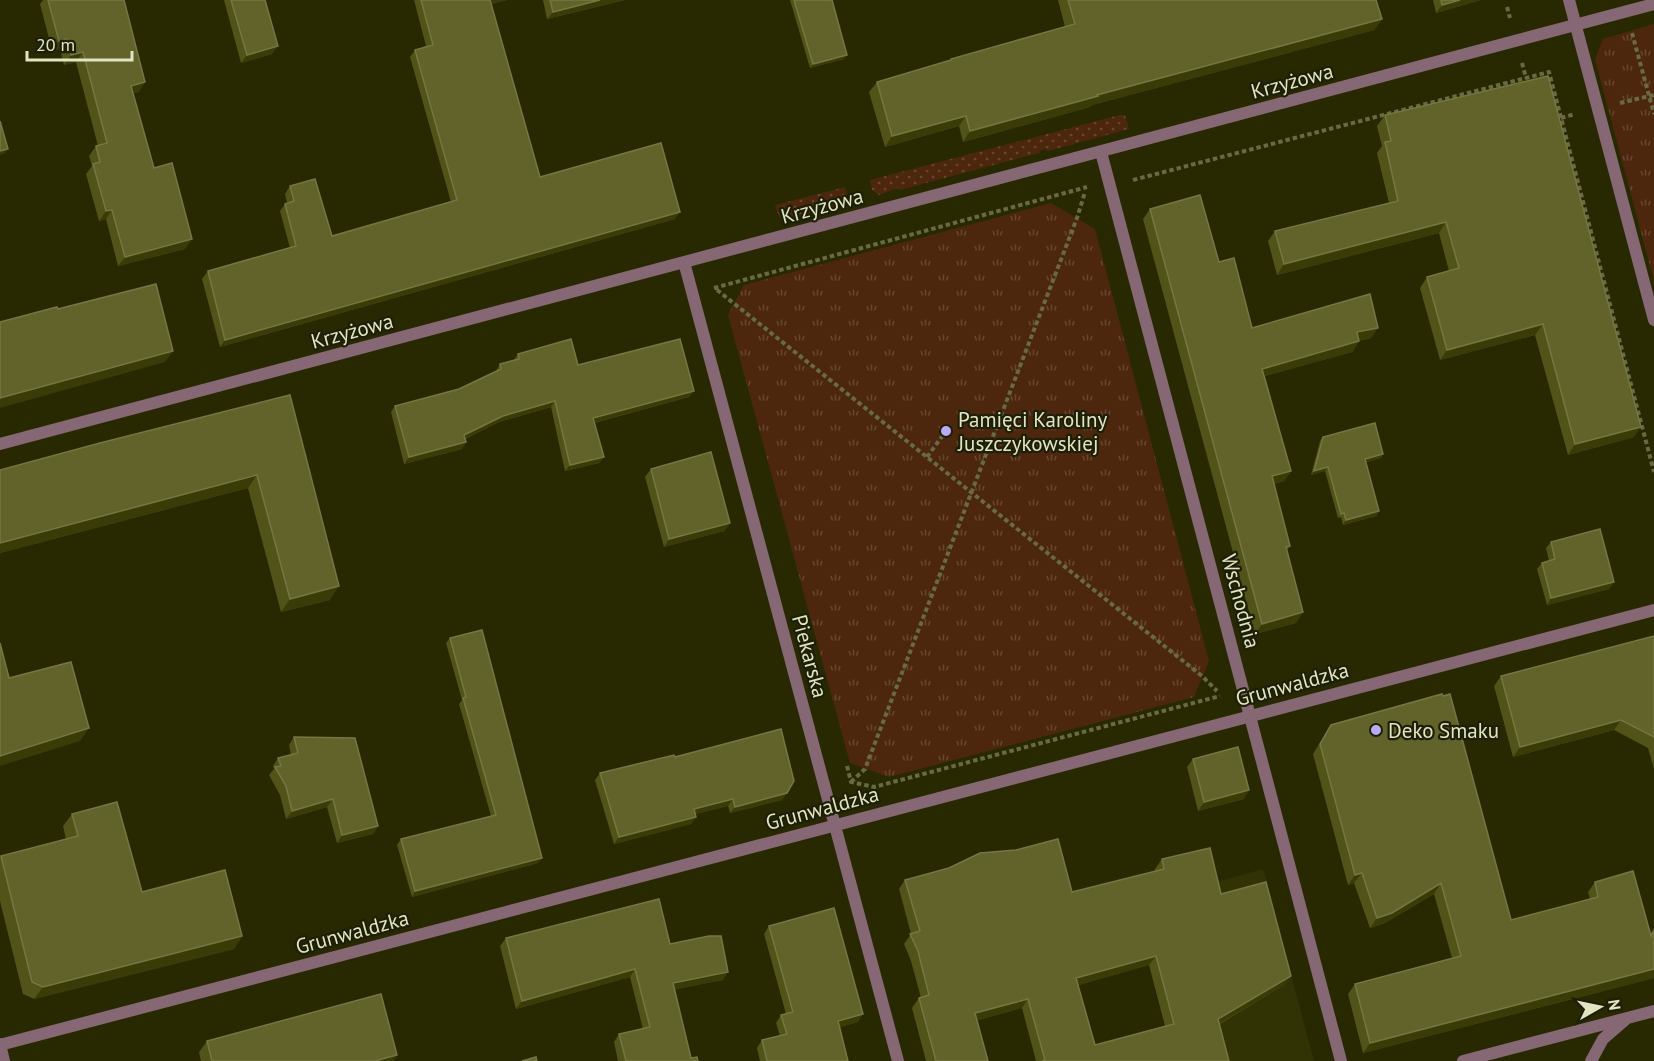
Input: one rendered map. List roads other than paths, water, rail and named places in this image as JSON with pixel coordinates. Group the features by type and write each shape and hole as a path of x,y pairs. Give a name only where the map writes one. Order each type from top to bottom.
{"street":[{"path":"1569,0 1654,320"},
{"name":"Krzyżowa","path":"0,444 1654,4"},
{"name":"Wschodnia","path":"1101,152 1341,1061"},
{"name":"Piekarska","path":"684,262 898,1061"},
{"name":"Grunwaldzka","path":"0,1044 1654,610"},
{"path":"1463,1061 1654,1011"},
{"path":"1591,1061 1603,1040 1626,1019"},
{"path":"0,1044 4,1061"}],"place":[{"name":"Pamięci Karoliny Juszczykowskiej","path":"946,431"},
{"name":"Deko Smaku","path":"1376,730"}]}
